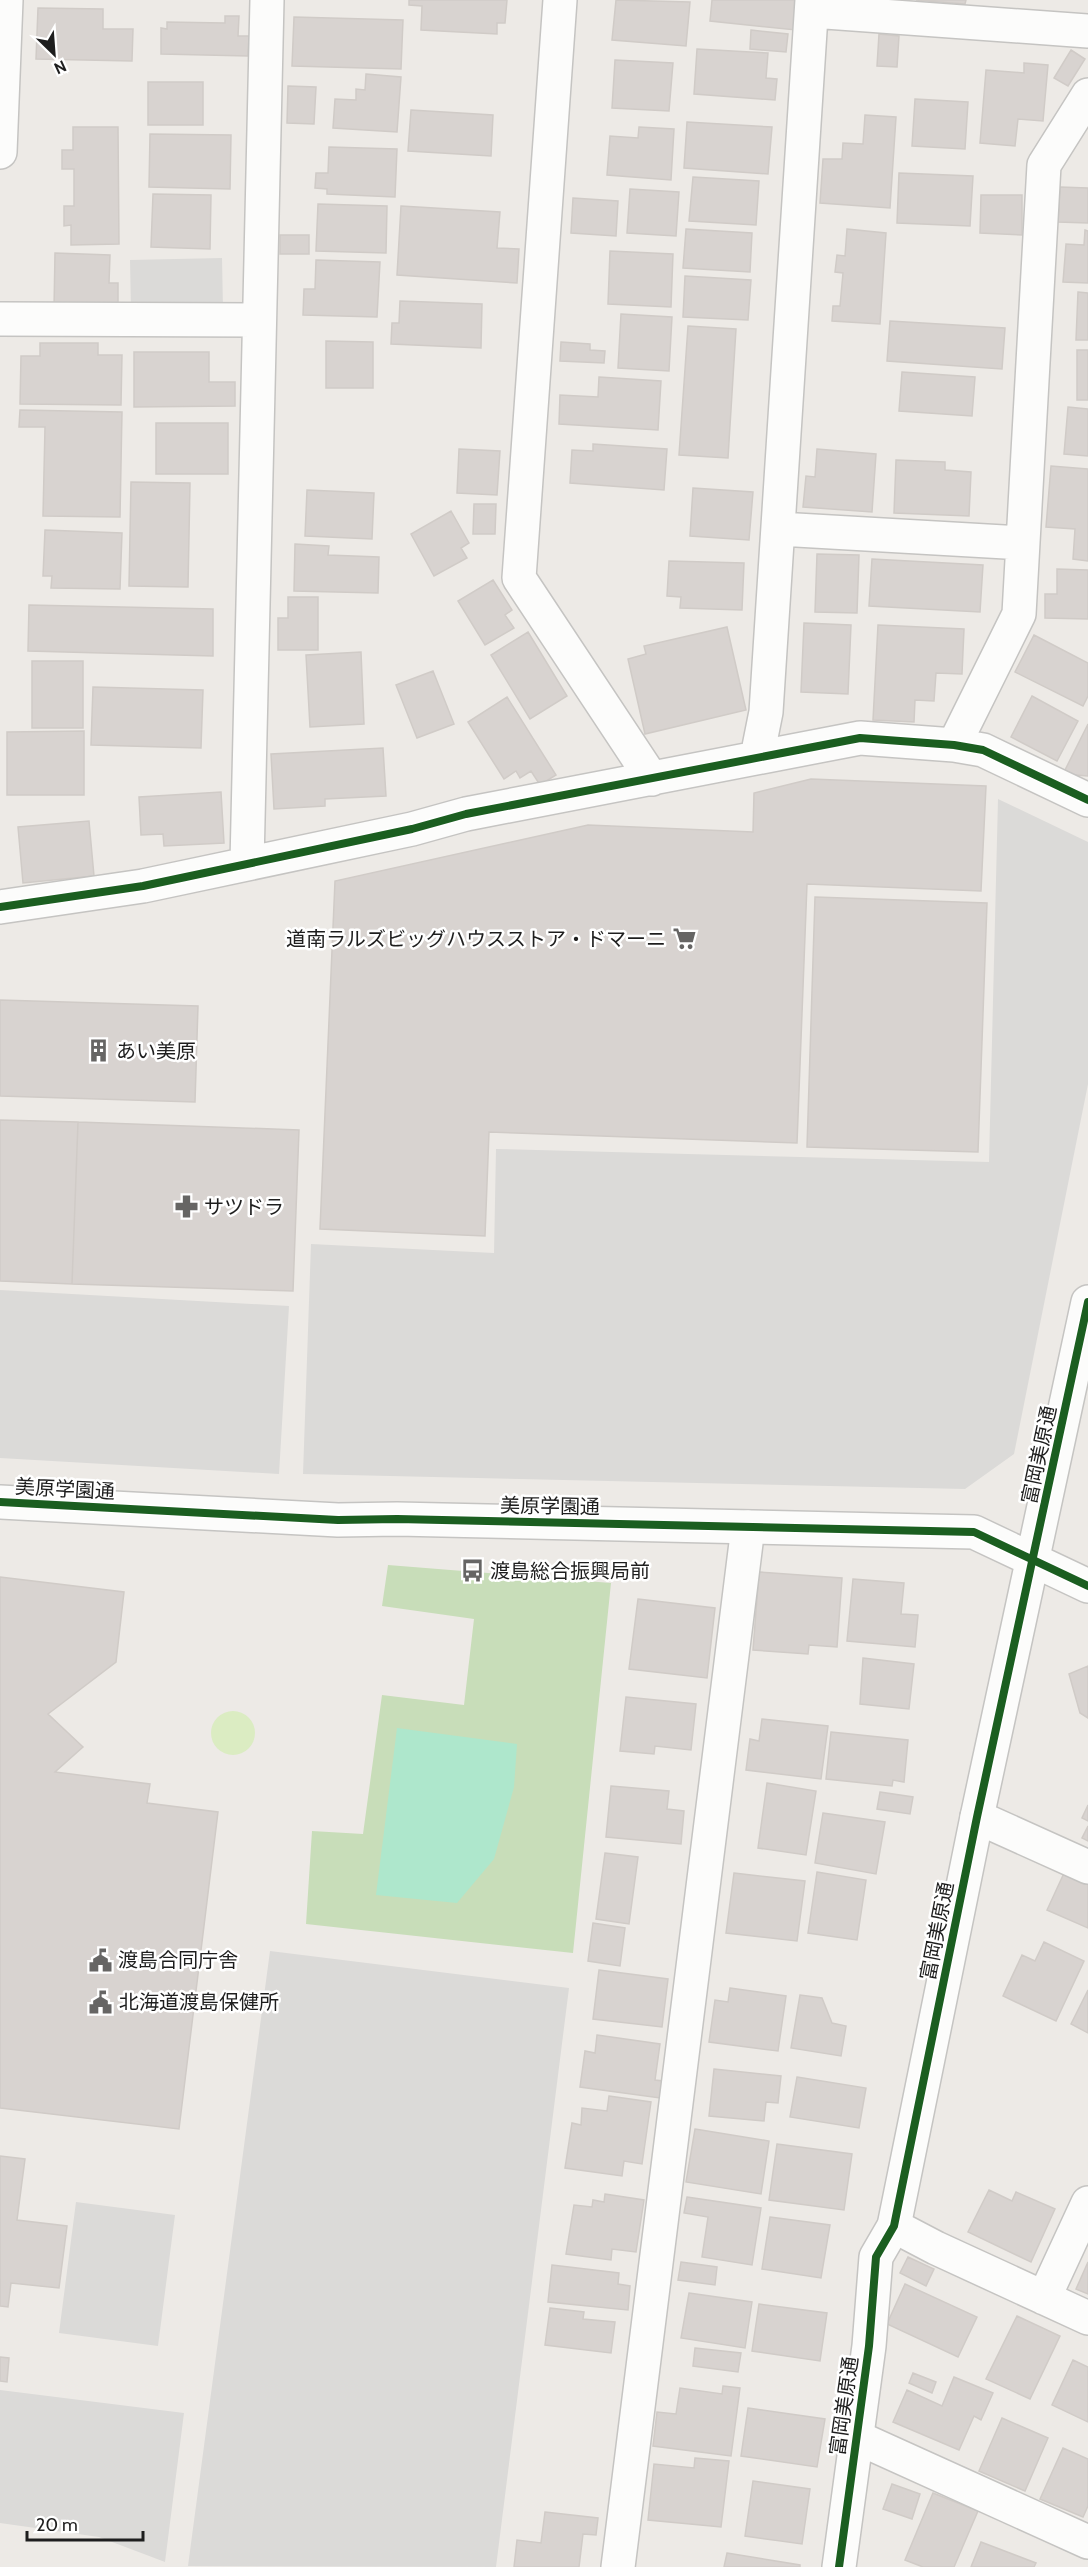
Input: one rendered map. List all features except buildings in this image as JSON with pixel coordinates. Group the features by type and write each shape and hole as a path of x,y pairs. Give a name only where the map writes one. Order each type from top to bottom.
{"street":[{"path":"0,152 6,0"},
{"path":"247,863 267,0"},
{"path":"560,0 519,578 652,779"},
{"path":"757,757 766,712 812,5 1088,31"},
{"path":"954,745 1019,614 1044,165 1088,95"},
{"path":"0,319 258,320"},
{"path":"779,529 1022,543"},
{"path":"0,907 142,886 412,829 466,814 860,738 954,745 983,750 1088,800"},
{"name":"富岡美原通","path":"839,2567 869,2346 876,2257 894,2226 977,1817 1088,1302"},
{"name":"美原学園通","path":"0,1502 338,1520 397,1519 974,1532 1088,1586"},
{"path":"618,2567 748,1527"},
{"path":"977,1817 1088,1867"},
{"path":"1044,2298 1088,2203"},
{"path":"894,2226 936,2248 1088,2318"},
{"path":"856,2436 1088,2542"}],"shaded area":[{"path":"222,258 223,310 131,311 130,260"},
{"path":"998,799 1088,842 1088,1084 1014,1454 965,1489 303,1474 311,1244 494,1253 496,1149 989,1162"},
{"path":"0,1290 289,1306 279,1474 0,1458"},
{"path":"270,1951 569,1988 496,2567 188,2566"},
{"path":"76,2202 175,2215 158,2346 59,2333"},
{"path":"0,2390 184,2413 165,2562 99,2537 0,2523"}],"green space":[{"path":"388,1565 611,1583 573,1953 306,1924 312,1831 363,1834 382,1695 464,1705 474,1619 382,1606"},
{"path":"233,1711 242,1712 249,1717 254,1724 254,1742 249,1749 242,1754 233,1755 224,1754 217,1749 212,1742 211,1733 212,1724 217,1717 224,1712"},
{"path":"397,1728 517,1744 514,1787 494,1859 457,1903 376,1895"}],"cycle path":[{"path":"0,907 143,886 412,829 466,814 860,738 954,745 983,750 1088,800"},
{"path":"839,2567 869,2346 876,2257 894,2226 977,1817 1088,1302"},
{"path":"0,1502 338,1520 397,1519 974,1532 1088,1586"}],"place":[{"name":"道南ラルズビッグハウスストア・ドマーニ","path":"684,939"},
{"name":"あい美原","path":"98,1051"},
{"name":"サツドラ","path":"186,1207"},
{"name":"渡島総合振興局前","path":"472,1571"},
{"name":"渡島合同庁舎","path":"100,1960"},
{"name":"北海道渡島保健所","path":"101,2002"}]}
